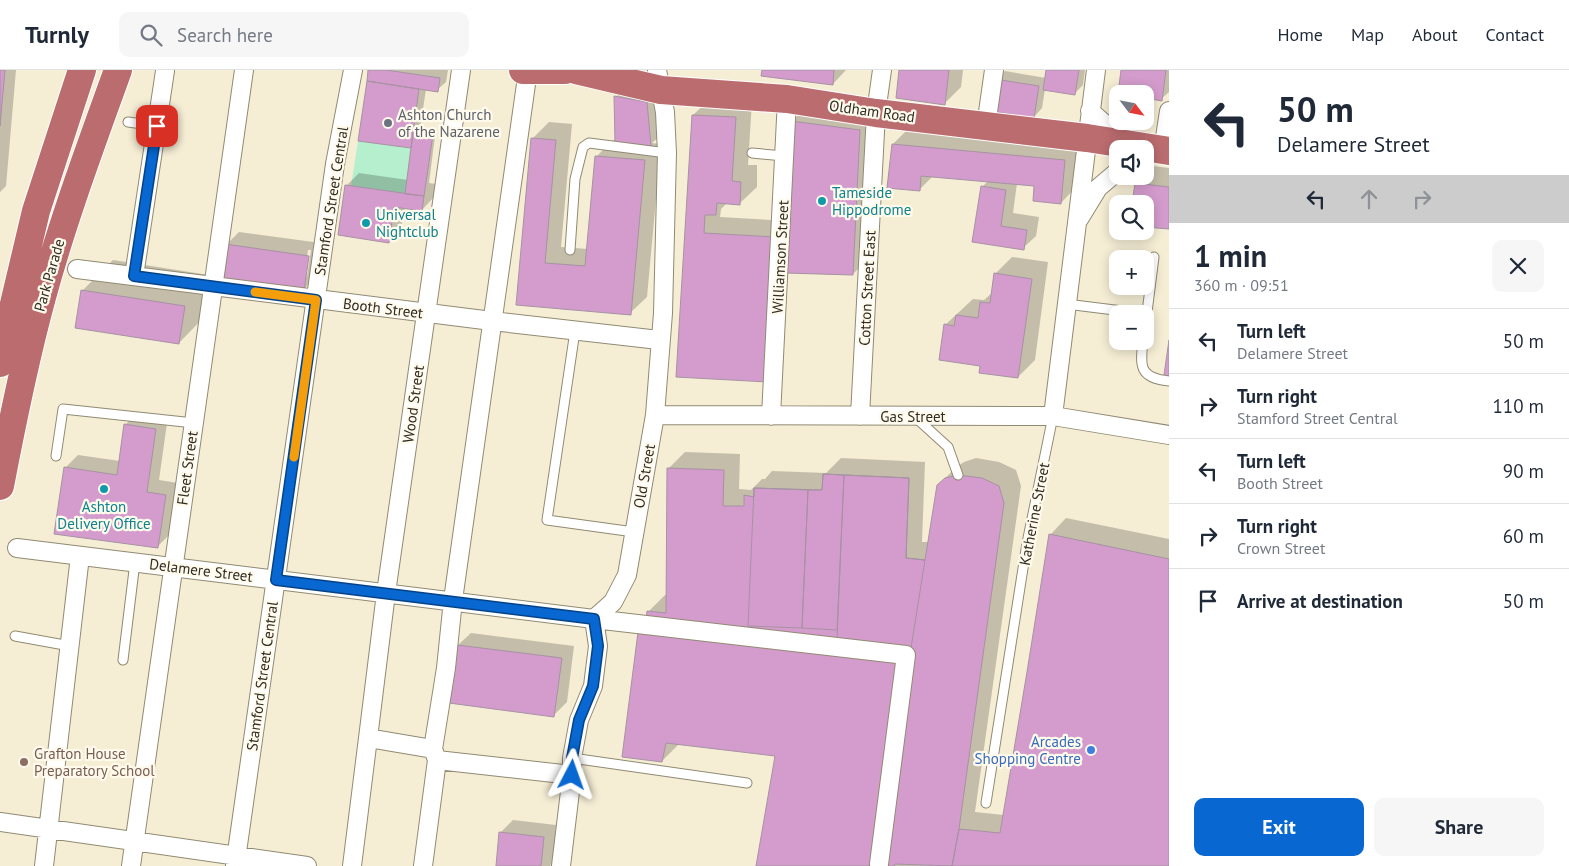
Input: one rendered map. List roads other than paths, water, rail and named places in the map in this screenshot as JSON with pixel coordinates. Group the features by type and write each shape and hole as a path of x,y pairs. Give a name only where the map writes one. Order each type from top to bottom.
{"highway":[{"name":"Park Parade","path":"0,363 36,211 82,70"},
{"name":"Park Parade","path":"0,486 41,298 82,169 118,70"},
{"path":"523,70 565,70"},
{"name":"Oldham Road","path":"576,70 659,80 876,113 1086,138 1157,149"}],"street":[{"name":"Fleet Street","path":"131,866 244,70"},
{"name":"Stamford Street Central","path":"236,861 335,164 353,70"},
{"name":"Wood Street","path":"352,866 386,593 461,70"},
{"path":"423,866 453,600 528,70"},
{"name":"Cotton Street East","path":"860,416 876,113 882,70"},
{"path":"986,126 994,70"},
{"name":"Katherine Street","path":"1053,416 1086,138 1096,70"},
{"path":"134,276 165,71"},
{"name":"Old Street","path":"594,619 613,602 627,574 655,415 659,340 663,312 667,153 665,112 659,80"},
{"name":"Williamson Street","path":"771,416 787,99"},
{"path":"1090,111 1117,135 1157,149 1169,111"},
{"name":"Katherine Street","path":"1076,224 1098,188 1109,178"},
{"name":"Booth Street","path":"77,269 492,322 659,340"},
{"name":"Gas Street","path":"655,415 1053,416 1169,435"},
{"name":"Delamere Street","path":"18,548 453,600 594,619 906,655 879,864"},
{"path":"44,866 80,556"},
{"path":"561,866 579,720 593,686 598,646 594,619"},
{"path":"368,738 435,755 534,772 572,767"},
{"path":"0,822 134,841 236,861 307,866"}],"lane":[{"path":"128,122 157,126"},
{"path":"570,250 575,179 583,146 590,143 667,153"},
{"path":"752,153 784,156"},
{"path":"1066,304 1109,309"},
{"path":"575,330 547,520 634,532"},
{"path":"1142,350 1141,362 1143,370 1158,380 1169,381"},
{"path":"56,456 63,408 194,423"},
{"path":"913,416 948,447 958,474"},
{"name":"Katherine Street","path":"986,803 1027,542 1053,416"},
{"path":"123,660 135,562"},
{"path":"15,636 70,646"},
{"path":"572,767 747,782"}],"place":[{"name":"Ashton Church of the Nazarene","path":"388,123"},
{"name":"Tameside Hippodrome","path":"822,201"},
{"name":"Universal Nightclub","path":"366,223"},
{"name":"Ashton Delivery Office","path":"104,489"},
{"name":"Arcades Shopping Centre","path":"1091,750"},
{"name":"Grafton House Preparatory School","path":"24,762"}]}
